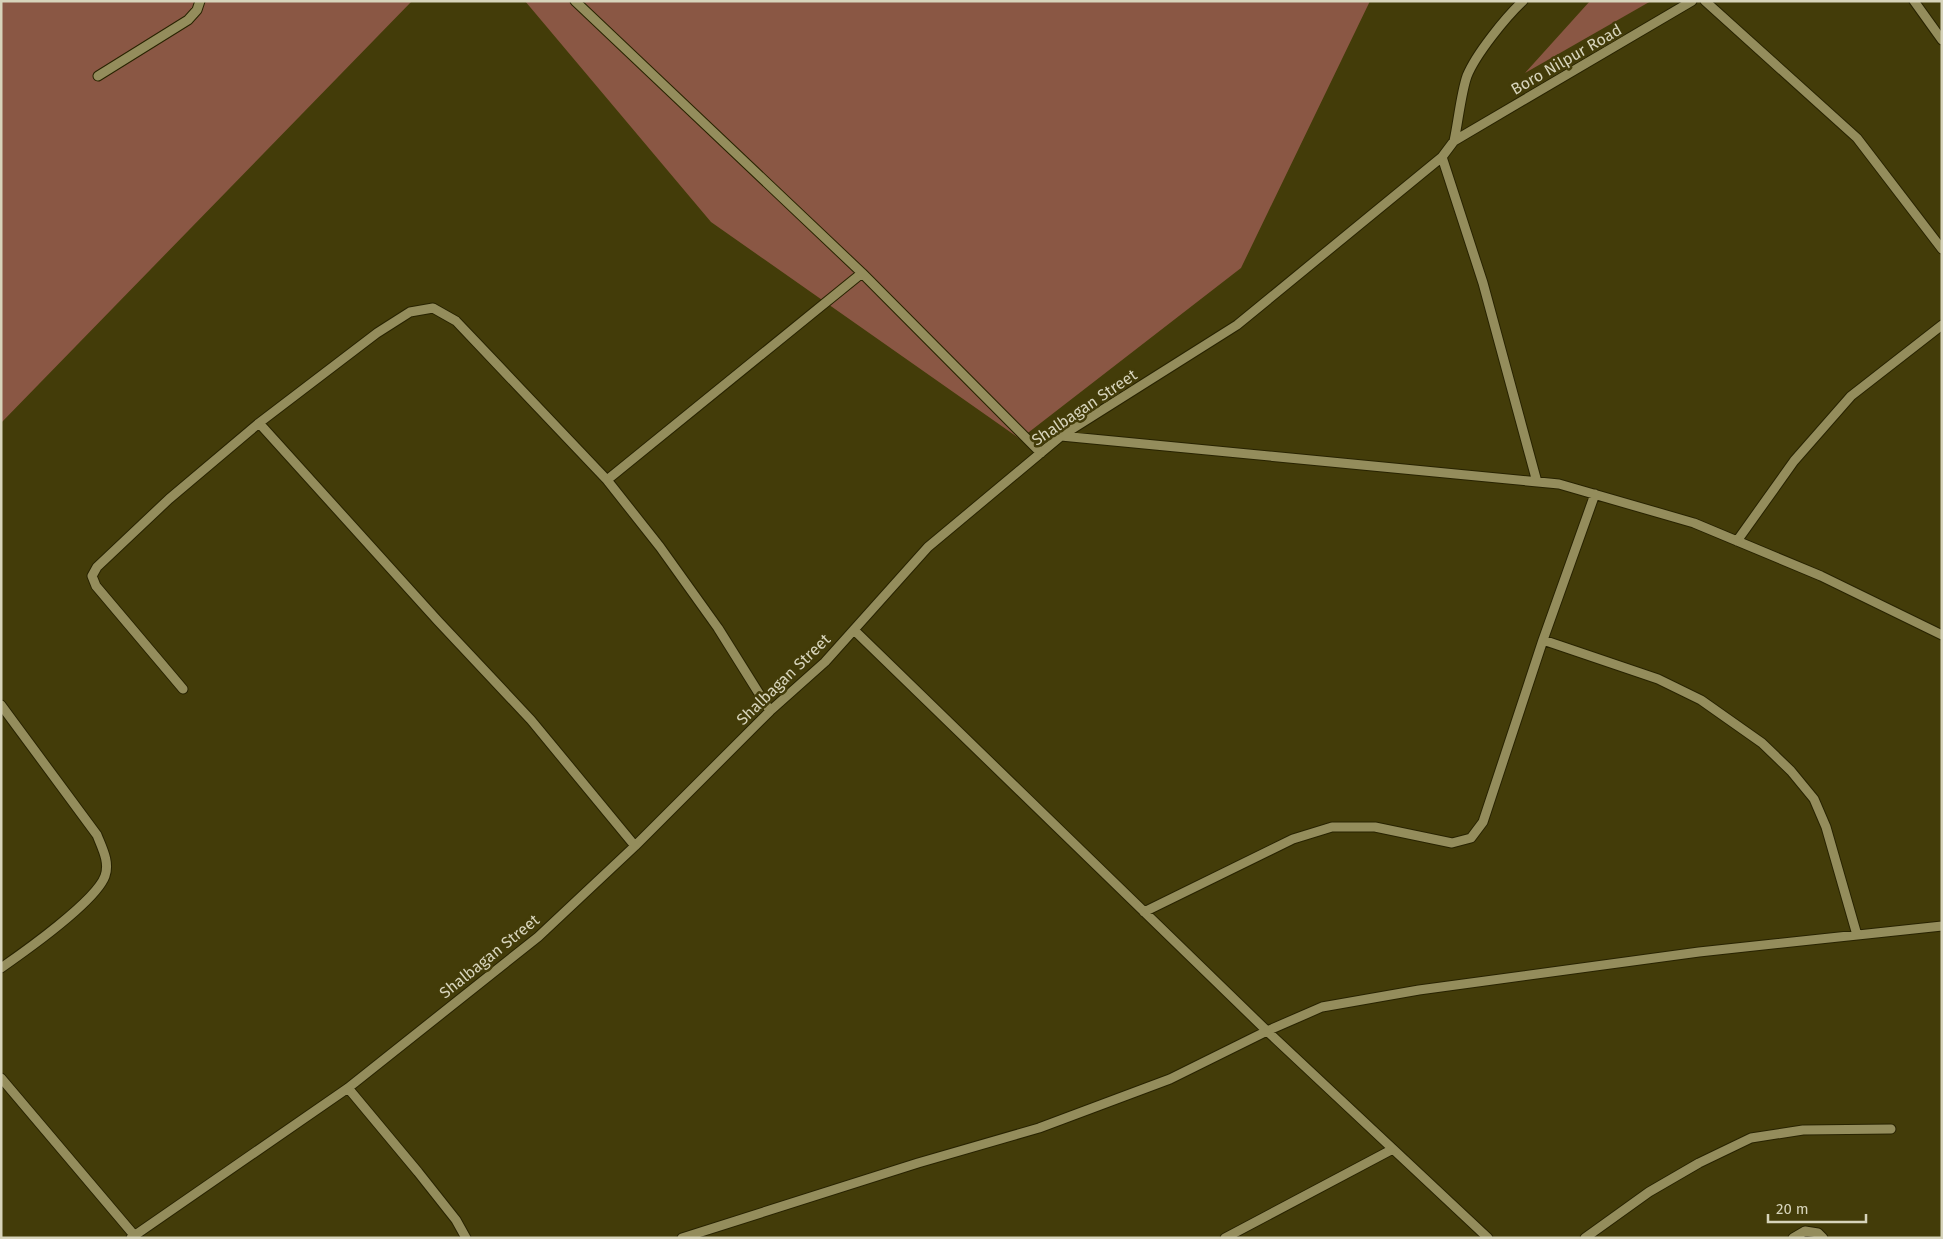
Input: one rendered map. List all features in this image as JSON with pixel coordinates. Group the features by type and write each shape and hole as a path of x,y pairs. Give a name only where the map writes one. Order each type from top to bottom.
{"street":[{"path":"98,76 188,20 197,10 200,1"},
{"path":"575,1 862,273 1041,453"},
{"path":"1454,141 1468,76 1487,44 1522,1"},
{"name":"Boro Nilpur Road","path":"1454,141 1692,1"},
{"path":"1705,1 1857,138 1942,249"},
{"path":"1914,1 1942,40"},
{"name":"Shalbagan Street","path":"132,1236 348,1088 538,937 635,846 770,711 826,662 928,547 1061,436 1237,324 1442,157 1454,141"},
{"path":"1442,157 1483,283 1537,482"},
{"path":"607,480 862,273"},
{"path":"183,689 96,586 92,576 97,567 162,506 259,423 378,333 410,312 433,308 456,321 607,480 660,547 712,620 770,711"},
{"path":"1737,541 1794,461 1851,396 1942,325"},
{"path":"259,423 531,720 635,846"},
{"path":"1061,436 1559,484 1694,523 1821,576 1942,635"},
{"path":"1144,912 1294,839 1332,827 1375,827 1452,843 1471,838 1483,822 1543,640 1595,494"},
{"path":"854,630 1267,1031 1488,1238"},
{"path":"1543,640 1658,679 1701,700 1762,743 1792,771 1814,799 1826,827 1856,935"},
{"path":"1,705 97,835 106,857 105,876 90,898 27,950 1,968"},
{"path":"682,1238 918,1163 1039,1128 1170,1079 1267,1031 1322,1007 1418,990 1699,952 1942,926"},
{"path":"1,1078 132,1236"},
{"path":"348,1088 456,1220 466,1238"},
{"path":"1585,1238 1648,1192 1699,1163 1752,1138 1803,1130 1891,1129"},
{"path":"1225,1238 1394,1149"},
{"path":"1793,1238 1805,1231 1818,1233 1824,1238"}],"shaded area":[{"path":"1,1 412,1 1,423"},
{"path":"525,1 1370,1 1241,268 1020,439 711,222"},
{"path":"1590,1 1651,1 1525,73"}]}
